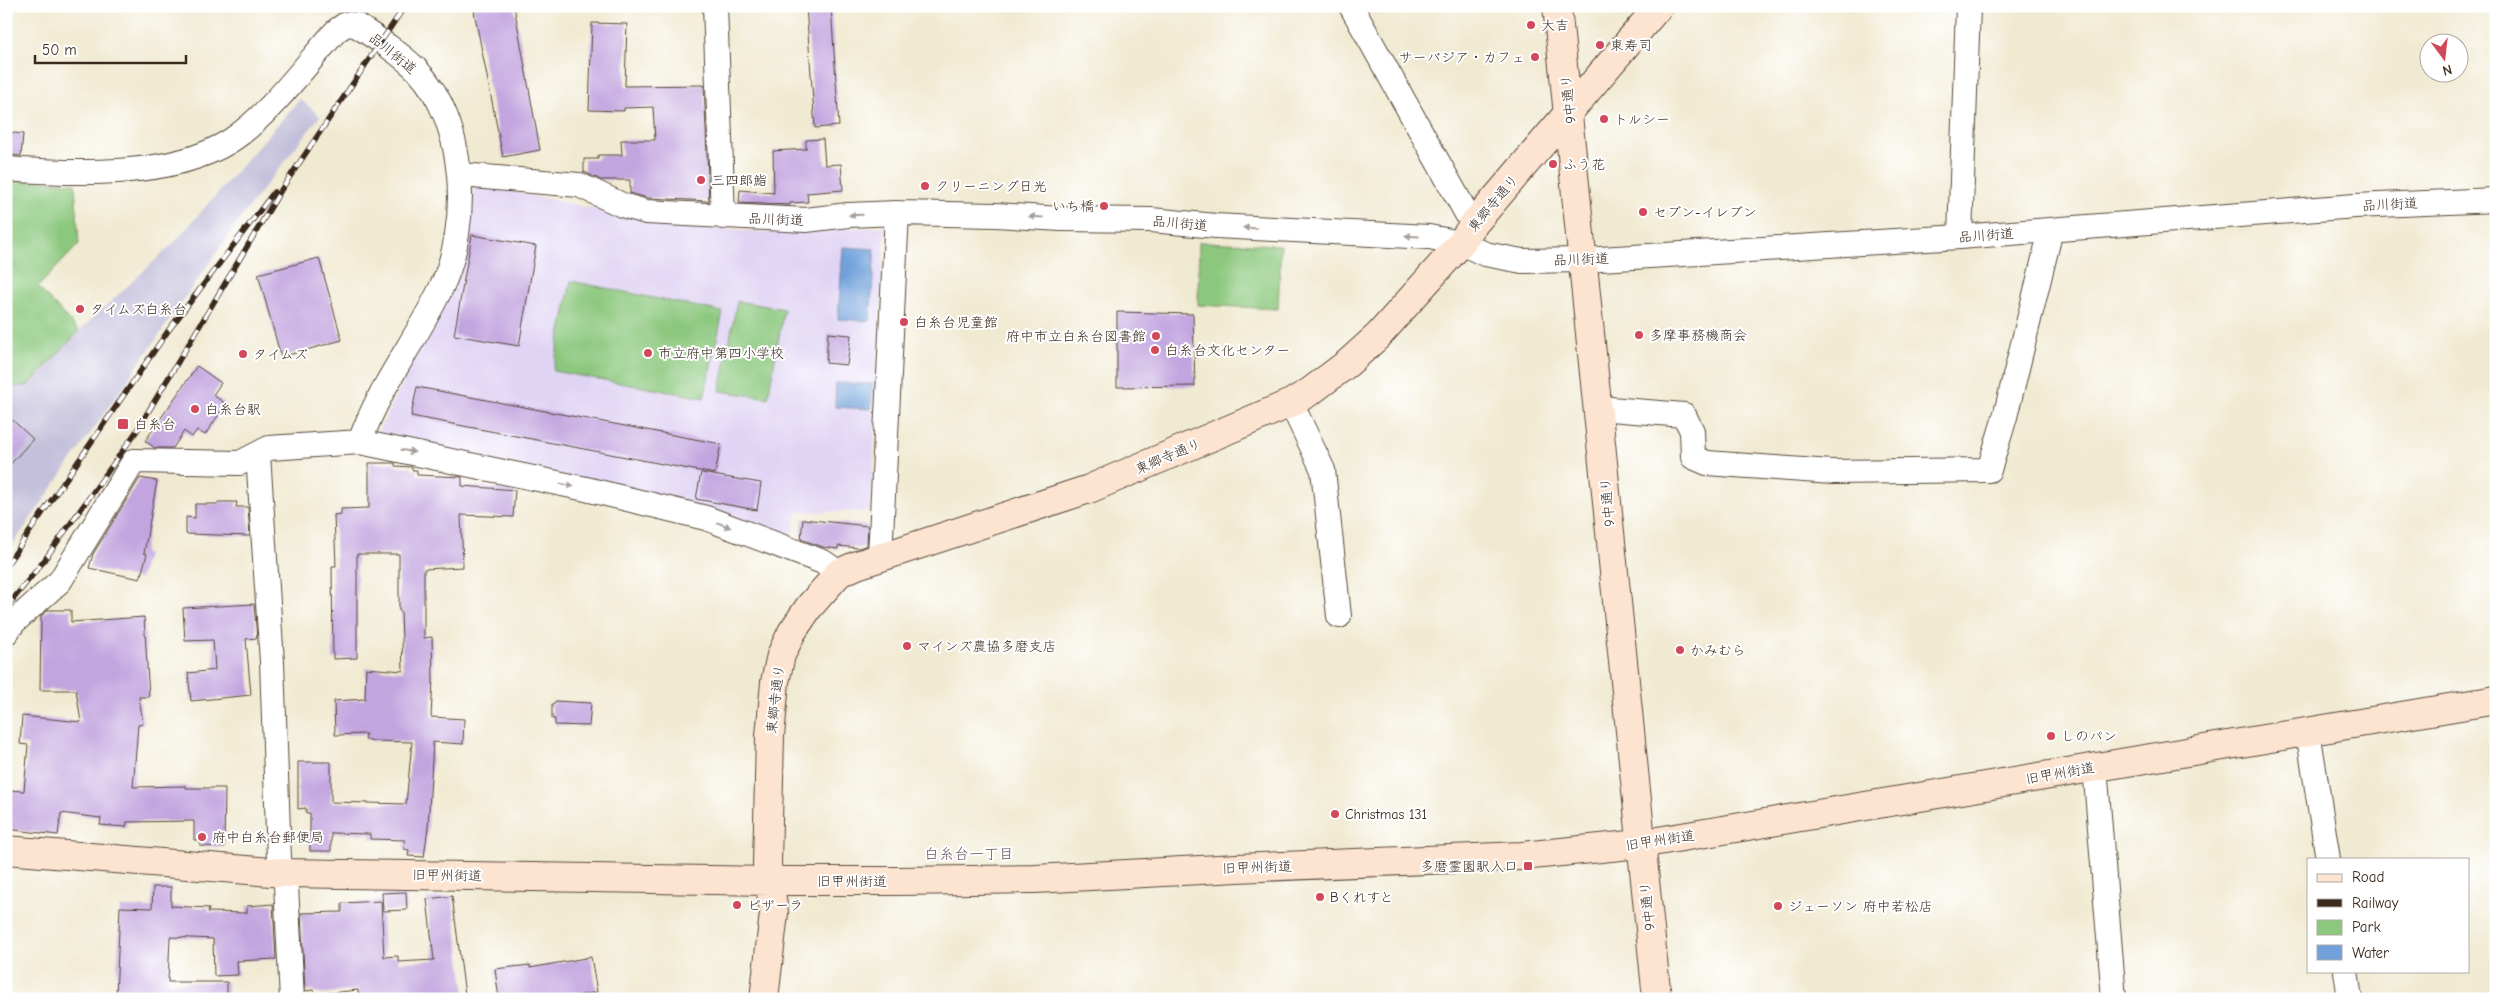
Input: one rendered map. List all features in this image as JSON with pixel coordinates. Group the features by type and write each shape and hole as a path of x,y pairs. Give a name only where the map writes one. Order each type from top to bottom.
{"main road":[{"name":"9中通り","path":"1557,6 1584,260 1656,999"},
{"name":"東郷寺通り","path":"764,999 774,913 767,864 771,706 779,664 792,632 809,607 839,574 880,556 940,539 1089,489 1292,403 1312,391 1348,363 1378,336 1467,234 1659,6"},
{"name":"旧甲州街道","path":"6,850 283,873 770,881 1035,879 1522,856 1640,844 2308,730 2496,700"}],"street":[{"path":"6,169 141,170 202,156 240,134 268,107 336,31 346,24 362,6"},
{"path":"715,6 723,217"},
{"path":"1351,6 1467,234"},
{"path":"1960,237 1968,6"},
{"name":"品川街道","path":"346,24 356,25 371,35 411,65 426,82 439,103 447,122 461,175 578,186 622,205 646,212 806,220 848,215 897,214 1150,220 1216,226 1429,237 1467,234 1485,254 1522,261 1584,260 1960,237 2355,206 2496,200"},
{"path":"360,442 389,377 449,270 455,245 461,175"},
{"path":"880,556 897,214"},
{"path":"1598,408 1684,415 1692,432 1693,457 1707,462 1832,472 1989,470 2005,417 2051,230"},
{"path":"1292,403 1323,470 1339,616"},
{"path":"6,633 14,622 60,581 134,461 240,463 269,448 360,442 586,489 706,518 822,562 839,574"},
{"path":"258,455 272,652 279,859 286,885 292,999"},
{"path":"2308,730 2328,858"},
{"path":"2095,767 2114,999"},
{"path":"2346,972 2350,999"}],"shaded area":[{"path":"300,99 320,116 245,212 6,554 6,388 30,385 79,331 174,243"},
{"name":"市立府中第四小学校","path":"475,183 662,224 777,233 885,226 871,511 798,512 791,538 377,434 458,272"}],"green space":[{"path":"6,179 75,183 79,244 38,287 79,331 29,385 6,388"},
{"path":"1199,242 1281,245 1278,309 1198,305"},
{"path":"571,281 723,312 704,398 553,371"},
{"path":"737,301 784,309 768,398 720,391"}],"water":[{"path":"843,247 875,249 870,321 838,319"},
{"path":"836,383 873,384 871,409 835,407"}],"building":[{"path":"473,6 514,6 540,150 503,157"},
{"path":"806,6 831,6 839,126 815,128"},
{"path":"592,23 627,24 625,86 704,85 709,201 648,198 630,193 630,180 601,180 584,172 584,159 598,159 598,155 622,155 621,140 655,140 653,107 624,108 624,111 589,110"},
{"path":"6,132 23,134 21,156 6,155"},
{"path":"823,139 825,165 841,164 843,190 807,193 808,202 790,203 790,205 739,203 740,190 774,193 773,151 806,149 806,140"},
{"path":"472,235 536,246 519,346 454,335"},
{"path":"319,258 342,340 281,357 258,274"},
{"name":"白糸台文化センター","path":"1117,312 1193,314 1195,386 1117,387"},
{"path":"828,333 851,335 847,365 826,363"},
{"name":"白糸台駅","path":"197,366 221,383 213,395 226,404 205,435 197,430 192,437 184,431 173,448 155,448 145,441"},
{"path":"417,387 721,444 715,474 411,416"},
{"path":"6,414 33,439 6,469"},
{"path":"369,463 395,463 395,466 412,467 412,470 417,470 417,475 462,477 462,486 515,490 513,517 461,515 463,567 424,569 424,638 432,637 433,680 431,717 464,719 463,744 433,742 428,827 424,857 408,856 409,850 404,849 405,840 370,839 370,834 331,833 331,851 310,851 310,813 306,813 306,808 298,809 298,762 331,762 331,802 406,804 412,742 374,741 365,739 366,734 335,735 334,701 365,699 366,668 403,671 401,611 399,611 399,554 357,554 357,658 333,659 332,566 336,566 334,515 341,514 341,509 369,508"},
{"path":"701,473 761,483 757,510 696,499"},
{"path":"140,478 157,481 144,553 147,554 140,579 89,568 93,554"},
{"path":"218,502 237,502 236,507 248,507 250,536 186,534 186,517 195,518 195,504 218,504"},
{"path":"803,519 868,526 867,545 859,548 838,546 838,549 823,547 801,539"},
{"path":"254,604 257,638 246,639 251,695 191,701 188,673 215,670 213,640 185,641 183,608"},
{"path":"48,610 71,610 71,622 144,617 149,697 139,697 143,724 138,725 133,787 186,786 186,788 225,788 224,847 200,846 200,840 194,840 194,821 127,822 126,827 100,825 101,818 61,813 58,835 6,829 6,790 24,791 28,745 20,744 22,716 81,722 76,690 40,690 41,616"},
{"path":"555,701 591,703 589,726 555,725 555,719 552,719 552,704 555,704"},
{"path":"153,887 171,887 171,906 209,908 208,912 247,913 247,906 273,904 276,959 237,961 238,975 214,976 213,939 170,937 168,982 227,982 227,999 131,999 131,997 116,996 120,907 152,908"},
{"path":"406,892 407,910 383,911 382,893"},
{"path":"452,896 465,995 441,999 359,999 358,990 321,994 314,993 313,990 305,991 301,913 342,912 342,903 381,901 384,957 398,956 398,962 434,960 427,899"},
{"path":"591,957 597,992 562,999 548,999 548,997 499,999 495,969 530,965 530,968"}],"railway":[{"path":"6,608 43,562 136,432 281,190 405,6"},
{"path":"6,566 168,331 274,192"}],"place":[{"name":"大吉","path":"1531,25"},
{"name":"東寿司","path":"1600,45"},
{"name":"サーバジア・カフェ","path":"1535,57"},
{"name":"トルシー","path":"1604,119"},
{"name":"ふう花","path":"1553,164"},
{"name":"三四郎鮨","path":"701,180"},
{"name":"クリーニング日光","path":"925,186"},
{"name":"いち橋","path":"1104,206"},
{"name":"セブン-イレブン","path":"1643,212"},
{"name":"タイムズ白糸台","path":"80,309"},
{"name":"白糸台児童館","path":"904,322"},
{"name":"多摩事務機商会","path":"1639,335"},
{"name":"府中市立白糸台図書館","path":"1156,336"},
{"name":"白糸台文化センター","path":"1155,350"},
{"name":"市立府中第四小学校","path":"648,353"},
{"name":"タイムズ","path":"243,354"},
{"name":"白糸台駅","path":"195,409"},
{"name":"白糸台","path":"123,424"},
{"name":"マインズ農協多磨支店","path":"907,646"},
{"name":"かみむら","path":"1680,650"},
{"name":"しのパン","path":"2051,736"},
{"name":"Christmas 131","path":"1335,814"},
{"name":"府中白糸台郵便局","path":"202,837"},
{"name":"多磨霊園駅入口","path":"1528,866"},
{"name":"Bくれすと","path":"1320,897"},
{"name":"ピザーラ","path":"737,905"},
{"name":"ジェーソン 府中若松店","path":"1778,906"}],"district":[{"name":"白糸台一丁目","path":"969,854"}]}
